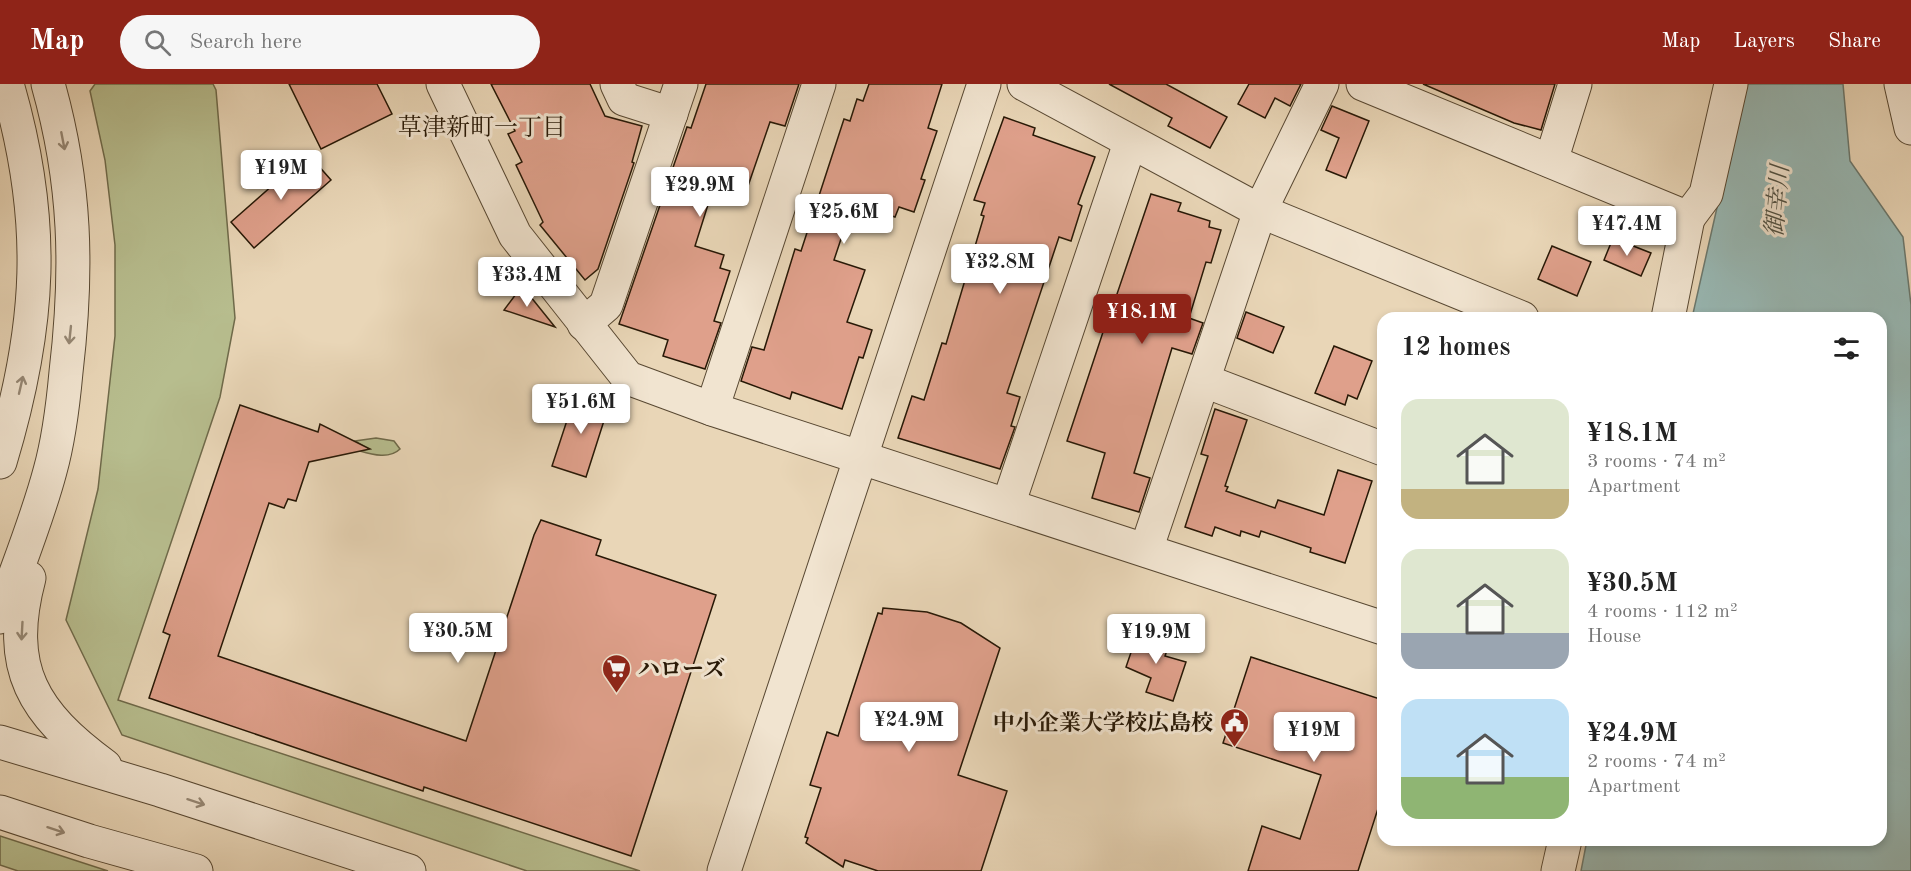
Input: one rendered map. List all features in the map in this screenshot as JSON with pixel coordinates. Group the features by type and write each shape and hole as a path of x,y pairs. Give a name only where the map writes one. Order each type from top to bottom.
{"street":[{"path":"48,84 68,168 75,253 72,320 44,521 27,587 22,648 28,685 36,700 74,744 109,769 160,790"},
{"path":"443,84 515,235 628,378 712,409 1377,626"},
{"path":"584,324 606,305 676,99 624,99 617,84"},
{"path":"712,409 819,84"},
{"path":"724,871 984,84"},
{"path":"1024,84 1130,143 1260,210 1507,312"},
{"path":"1146,550 1205,381 1260,210 1322,84"},
{"path":"1363,84 1688,218"},
{"path":"1551,161 1575,84"},
{"path":"1669,312 1688,218 1706,194 1731,84"},
{"path":"0,462 26,362 35,292 32,198 13,91"},
{"path":"1008,505 1130,143"},
{"path":"1205,381 1377,447"},
{"path":"0,617 51,470"},
{"path":"0,742 160,790 409,871"},
{"path":"0,812 88,841 196,871"},
{"path":"1558,871 1564,846"}],"green space":[{"path":"95,84 213,84 216,90 235,318 220,397 118,700 640,871 527,871 122,735 66,620 98,489 115,336 115,245 105,160 90,91"},
{"path":"376,438 394,441 400,449 391,454 376,455 360,451 368,449 355,441"},
{"path":"0,836 108,871 18,871 0,865"}],"water":[{"name":"御幸川","path":"1745,84 1843,84 1850,161 1903,237 1911,305 1911,871 1581,871 1586,846 1887,846 1887,312 1693,312"}],"building":[{"path":"289,84 377,84 392,114 321,149"},
{"path":"491,84 590,84 605,116 642,126 632,162 634,163 598,269 585,280 540,225 543,222 516,165 522,162 508,134 515,131"},
{"path":"706,84 799,84 785,126 770,122 748,186 717,176 695,246 724,255 720,268 730,271 714,321 721,323 705,369 663,356 668,340 619,324 687,127 691,128"},
{"path":"869,84 942,84 928,128 937,131 921,179 925,180 914,212 899,207 895,217 853,203 834,260 865,270 847,322 872,330 863,358 859,357 842,409 792,392 790,399 741,381 752,347 764,350 795,249 801,251 844,119 850,121 857,99 863,101"},
{"path":"1109,84 1166,84 1227,117 1210,148 1168,126 1172,118"},
{"path":"1249,84 1301,84 1290,106 1275,98 1265,118 1238,104"},
{"path":"1423,84 1555,84 1541,130 1514,123"},
{"path":"1332,106 1369,121 1346,178 1326,170 1339,138 1321,130"},
{"path":"1004,117 1035,128 1033,135 1095,157 1078,204 1082,206 1071,241 1059,237 1007,393 1020,397 1011,426 1015,427 1000,469 898,438 912,396 924,400 942,343 946,344 984,216 981,215 985,203 974,200"},
{"path":"308,154 331,180 254,248 231,222"},
{"path":"1151,194 1181,203 1178,211 1210,221 1209,227 1221,230 1211,263 1206,262 1189,318 1203,323 1192,354 1172,348 1134,473 1150,478 1139,512 1092,498 1105,453 1067,441 1107,320 1104,319 1111,296 1116,297"},
{"path":"1613,238 1651,253 1641,276 1604,260"},
{"path":"1552,246 1591,262 1577,296 1538,279"},
{"path":"522,286 555,327 504,310"},
{"path":"1246,312 1284,327 1273,353 1237,338"},
{"path":"1334,346 1372,361 1357,399 1348,395 1345,405 1315,393"},
{"path":"576,393 609,405 586,477 552,466"},
{"path":"240,405 318,432 320,424 370,449 309,462 296,501 288,499 284,508 269,503 218,656 466,741 534,535 541,520 601,540 596,555 716,595 631,856 424,787 423,791 149,698 170,635 163,632"},
{"path":"1215,409 1247,420 1225,486 1228,487 1226,491 1275,508 1278,500 1324,515 1338,470 1372,481 1345,563 1310,552 1311,548 1261,531 1259,537 1241,531 1240,536 1215,527 1212,536 1185,527 1208,456 1201,454"},
{"path":"883,608 927,612 961,623 1000,648 958,775 1007,791 981,871 878,871 845,860 843,867 806,843 808,838 805,837 821,788 810,785 827,732 838,736 878,613 882,614"},
{"path":"1139,629 1166,638 1165,640 1170,642 1165,656 1186,662 1173,701 1146,692 1151,678 1126,667"},
{"path":"1251,657 1377,698 1377,812 1358,871 1248,871 1262,826 1300,839 1321,775 1223,743"}],"place":[{"name":"ハローズ","path":"617,694"},
{"name":"中小企業大学校広島校","path":"1234,748"}],"district":[{"name":"草津新町一丁目","path":"482,127"}]}
